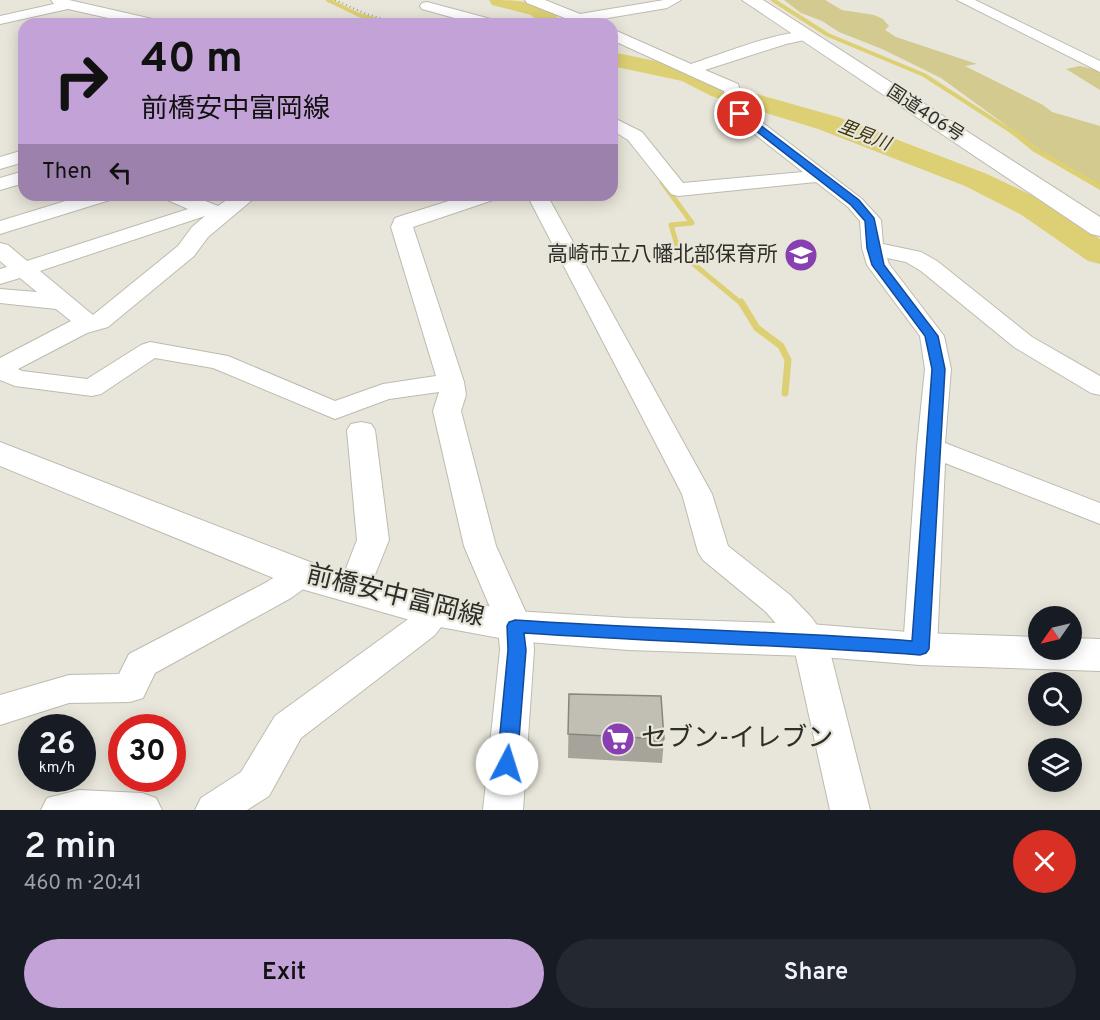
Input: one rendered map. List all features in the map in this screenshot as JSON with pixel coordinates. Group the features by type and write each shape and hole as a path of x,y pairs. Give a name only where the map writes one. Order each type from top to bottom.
{"main road":[{"name":"国道406号","path":"751,0 1100,228"},
{"name":"前橋安中富岡線","path":"1,454 302,574 436,611 515,626 628,634 810,640 920,649 1100,655"}],"street":[{"path":"532,0 579,18"},
{"path":"601,18 667,4 674,0"},
{"path":"964,0 1100,67"},
{"path":"0,20 63,3 129,18"},
{"path":"427,6 471,18"},
{"path":"1049,25 1051,30 1065,40 1100,57"},
{"path":"691,69 783,40 804,36"},
{"path":"618,37 691,69 735,95 736,109 740,114 855,202 870,220 873,248 878,265 932,336 938,369 931,447 920,649"},
{"path":"618,126 635,136 678,190 822,176"},
{"path":"0,163 18,158"},
{"path":"0,184 18,179"},
{"path":"0,228 87,201"},
{"path":"188,201 214,211"},
{"path":"0,277 214,211 235,201"},
{"path":"470,201 411,219 403,223 402,227 451,382 453,395 447,411 480,546 515,626 517,650 503,810"},
{"path":"540,201 698,494 714,552 737,568 798,622 810,640 850,810"},
{"path":"214,211 186,251 99,322 78,328 3,364 15,378 92,388 150,350 219,362 334,411 383,392 451,382"},
{"path":"873,248 913,257 929,266 1023,342 1100,387"},
{"path":"0,250 84,320 78,328"},
{"path":"0,296 62,302"},
{"path":"354,589 373,540 361,430"},
{"path":"931,447 1100,514"},
{"path":"0,710 69,689 130,688 141,664 279,590 302,574"},
{"path":"215,810 255,784 288,727 423,626 436,611"},
{"path":"61,810 79,807 142,810"}],"path":[{"path":"335,0 381,18"}],"shaded area":[{"path":"784,0 825,0 842,10 874,15 883,19 889,26 885,30 896,37 977,64 965,66 1043,105 1052,112 1100,126 1100,190 1055,161 941,78 882,49 839,32 822,21 801,13"},
{"path":"1080,66 1100,71 1100,90 1066,69"}],"building":[{"path":"569,694 661,696 664,739 568,734"}],"waterway":[{"path":"328,0 370,18"},
{"name":"里見川","path":"500,0 523,4 539,10 547,18"},
{"path":"773,0 828,35 924,75 1014,133"},
{"name":"里見川","path":"618,60 690,75 720,91 828,123 976,180 1031,207 1100,254"},
{"path":"1012,131 1034,149 1100,187"},
{"path":"662,182 692,223 671,225 679,252 742,304"},
{"path":"741,302 757,328 781,346 788,360 785,393"}],"place":[{"name":"高崎市立八幡北部保育所","path":"801,255"},
{"name":"セブン-イレブン","path":"618,739"}],"route":[{"path":"507,764 517,650 515,626 628,634 810,640 920,649 931,447 938,369 932,336 878,265 873,248 870,220 855,202 740,114"}]}
